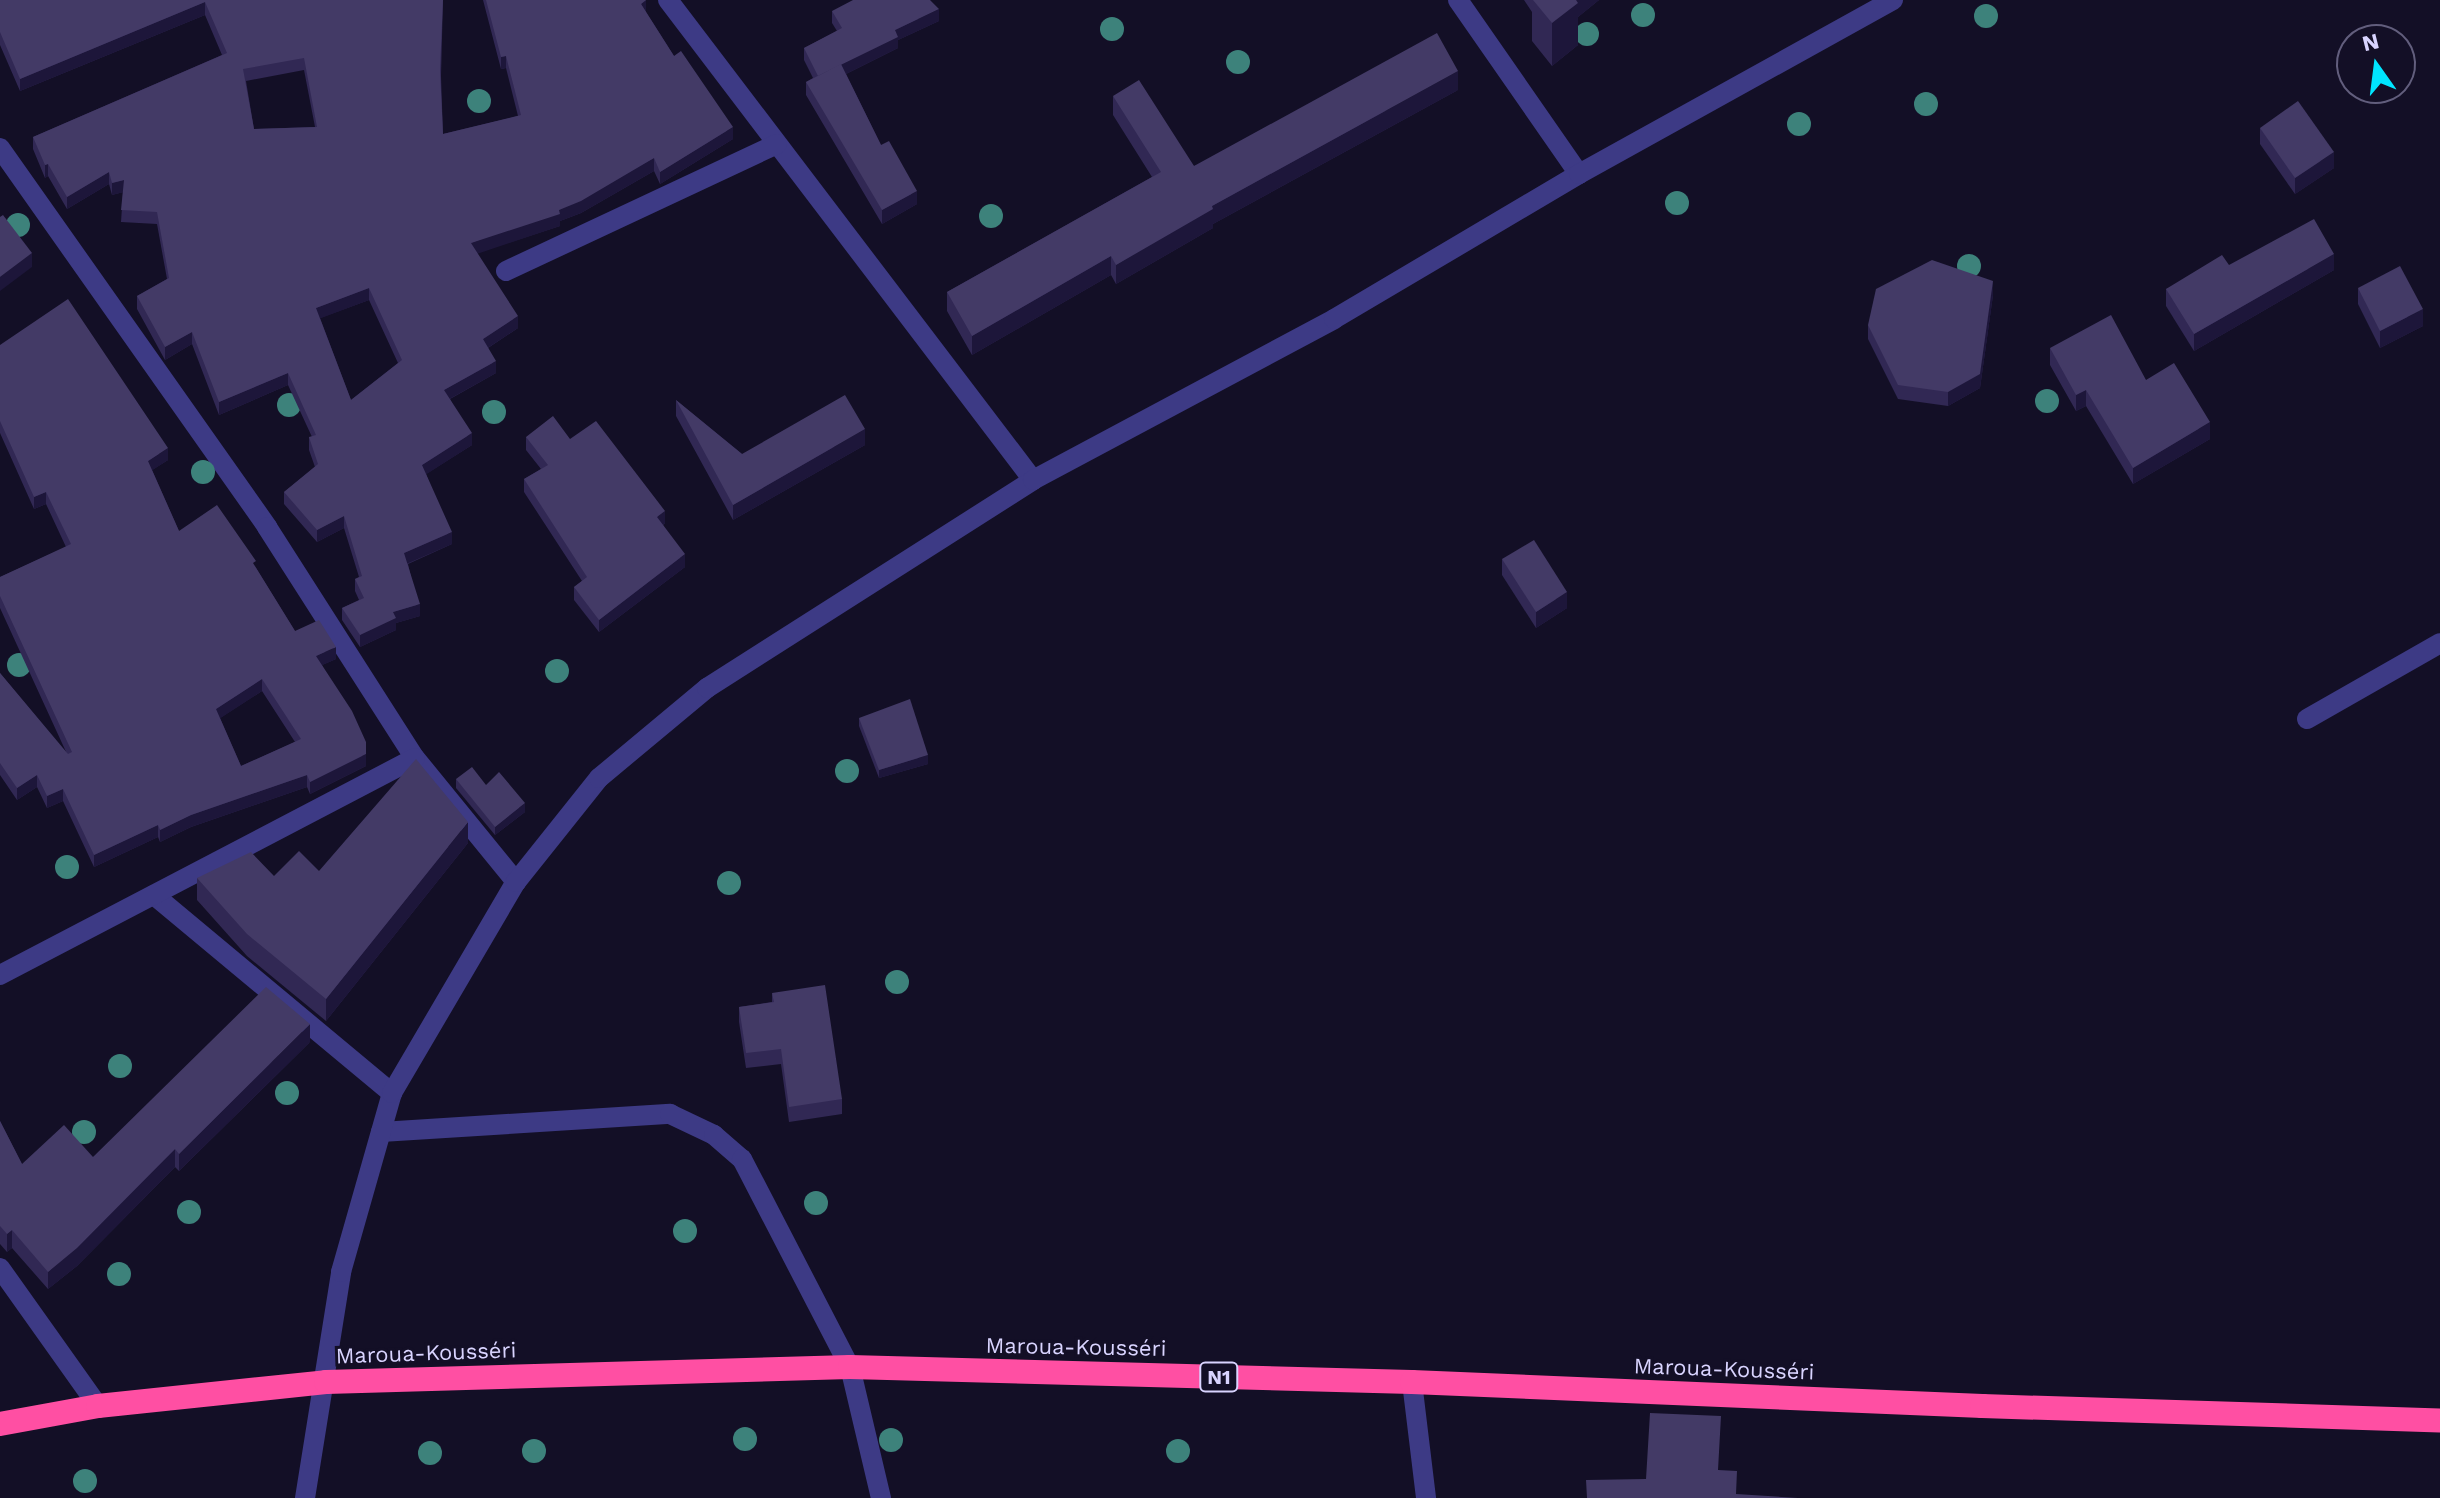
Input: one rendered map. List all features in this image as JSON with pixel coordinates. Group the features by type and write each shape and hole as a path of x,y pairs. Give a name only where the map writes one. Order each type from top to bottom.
{"highway":[{"name":"Maroua-Kousséri","path":"0,1424 98,1406 326,1382 850,1367 1412,1382 1997,1407 2440,1420"}],"street":[{"path":"668,0 1033,480"},
{"path":"1458,0 1579,174"},
{"path":"305,1498 326,1382 341,1272 392,1093 516,882 599,778 707,688 1033,480 1334,319 1579,174 1893,0"},
{"path":"506,271 777,144"},
{"path":"0,148 267,527 415,758 516,882"},
{"path":"2307,719 2440,643"},
{"path":"0,975 415,758"},
{"path":"154,895 392,1093"},
{"path":"381,1132 670,1114 714,1135 742,1159 850,1367 881,1498"},
{"path":"0,1268 98,1406"},
{"path":"1412,1382 1426,1498"}],"building":[{"path":"0,0 443,0 440,70 443,134 521,115 506,56 501,57 486,0 646,0 641,4 674,56 681,51 733,127 660,172 654,158 581,201 559,210 560,214 471,243 518,316 483,339 496,361 444,390 472,433 422,465 452,532 404,553 420,604 393,612 396,618 360,635 342,608 364,598 355,579 362,576 344,516 317,530 284,492 318,464 309,437 316,435 288,373 219,402 192,332 165,347 137,296 169,278 157,212 121,210 124,180 112,183 109,172 67,197 48,164 45,165 33,137 227,53 205,2 20,79 0,32","holes":["304,58 317,127 254,129 243,69","369,288 402,360 351,400 316,308"]},
{"path":"853,0 930,0 939,9 895,30 898,37 818,76 804,48 842,28 832,11"},
{"path":"1533,0 1576,0 1578,3 1552,23"},
{"path":"1437,33 1458,71 1212,206 1213,209 1116,265 1111,256 972,336 947,292 1161,172 1113,96 1139,80 1194,166"},
{"path":"841,64 881,145 889,141 917,191 882,210 806,82"},
{"path":"2298,101 2334,152 2295,178 2260,128"},
{"path":"3,215 32,253 0,277 0,217"},
{"path":"2314,219 2334,254 2194,334 2166,289 2222,255 2229,265"},
{"path":"1932,260 1993,281 1980,374 1948,392 1898,385 1868,325 1876,289"},
{"path":"2400,266 2423,309 2380,331 2358,288"},
{"path":"68,299 168,448 148,461 179,531 217,505 256,561 253,563 295,631 319,620 336,647 316,656 352,711 366,742 366,754 310,782 307,775 191,815 160,830 158,825 94,855 63,789 47,796 37,775 17,788 0,763 0,673 68,754 72,752 0,596 0,577 71,544 46,492 34,497 0,421 0,345","holes":["262,679 301,739 241,766 216,709"]},
{"path":"2111,315 2146,380 2174,363 2210,422 2133,468 2086,390 2076,395 2050,348"},
{"path":"845,395 865,429 733,505 676,400 742,454"},
{"path":"553,416 570,439 596,421 665,511 657,517 685,554 599,620 574,587 587,577 524,479 548,465 526,437"},
{"path":"1534,540 1567,592 1536,612 1502,559"},
{"path":"910,699 928,755 879,770 859,718"},
{"path":"416,759 468,822 326,999 247,934 197,878 251,852 274,876 299,851 319,871"},
{"path":"472,767 486,785 499,772 525,803 495,827 456,779"},
{"path":"825,985 842,1099 789,1107 781,1049 746,1053 739,1007 774,1002 772,993"},
{"path":"266,987 310,1024 179,1154 175,1149 77,1248 48,1272 12,1230 7,1234 0,1226 0,1121 22,1164 64,1125 93,1157"},
{"path":"1650,1413 1721,1416 1718,1470 1737,1471 1736,1494 1798,1498 1587,1498 1586,1480 1646,1479"}]}
